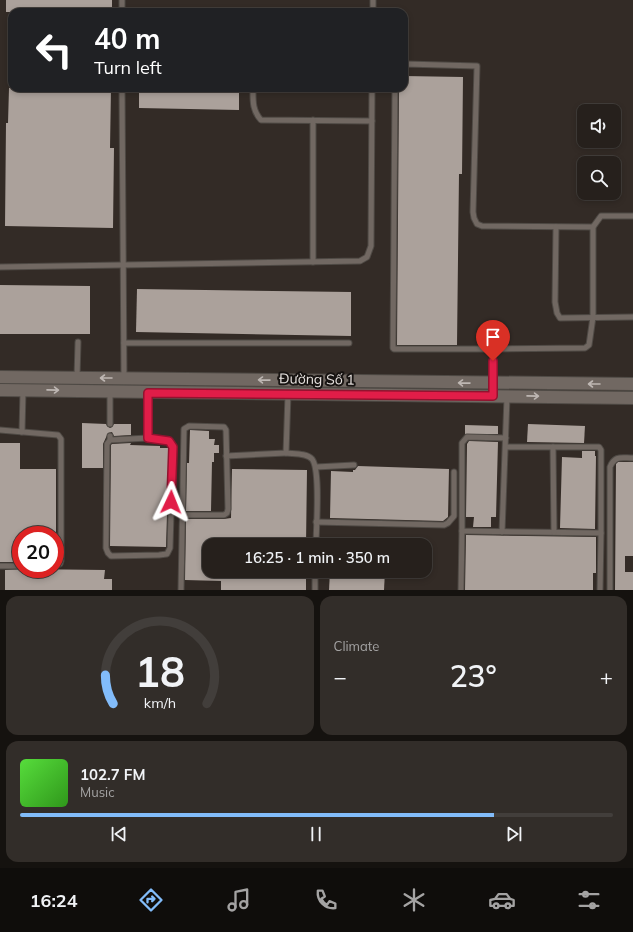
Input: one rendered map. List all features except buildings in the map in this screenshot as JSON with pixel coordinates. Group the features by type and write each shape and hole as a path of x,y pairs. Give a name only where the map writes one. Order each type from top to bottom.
{"street":[{"name":"Đường Số 1","path":"0,377 124,378 493,390 507,396 633,398"},
{"name":"Đường Số 1","path":"0,390 288,394 493,390 633,384"}],"lane":[{"path":"408,64 477,66 473,212 474,218 478,224 482,226 593,227"},
{"path":"122,92 124,378"},
{"path":"253,92 253,105 256,114 261,120 372,121"},
{"path":"0,267 360,261 367,257 371,246 372,92"},
{"path":"395,92 394,349 585,348 590,345 593,317 593,227 601,216 633,216"},
{"path":"313,120 313,262"},
{"path":"556,227 555,302 556,313 560,318 633,317"},
{"path":"77,378 78,342"},
{"path":"124,343 349,343"},
{"path":"493,390 494,349"},
{"path":"22,432 23,390"},
{"path":"110,392 110,424"},
{"path":"148,393 148,438"},
{"path":"286,454 288,394"},
{"path":"502,532 507,396"},
{"path":"180,590 181,515 184,429 185,427 189,426 224,427 226,430 227,513 224,515 181,515"},
{"path":"0,430 58,435 61,439 61,526"},
{"path":"461,590 462,443 466,437 506,438"},
{"path":"110,438 148,438 169,441 173,447 170,548 167,554 111,556 106,548 107,444 110,438"},
{"path":"506,447 596,446 601,450 600,590"},
{"path":"553,447 554,532"},
{"path":"226,456 286,454 308,456 312,459 316,467 316,538"},
{"path":"610,590 610,467 613,460 617,458 633,458"},
{"path":"316,467 354,465"},
{"path":"316,522 444,525 454,516 454,472"},
{"path":"462,531 601,533"},
{"path":"0,566 12,566"},
{"path":"315,578 315,590"}],"route":[{"path":"171,502 173,447 169,441 148,438 148,393 493,396 493,361"}]}
